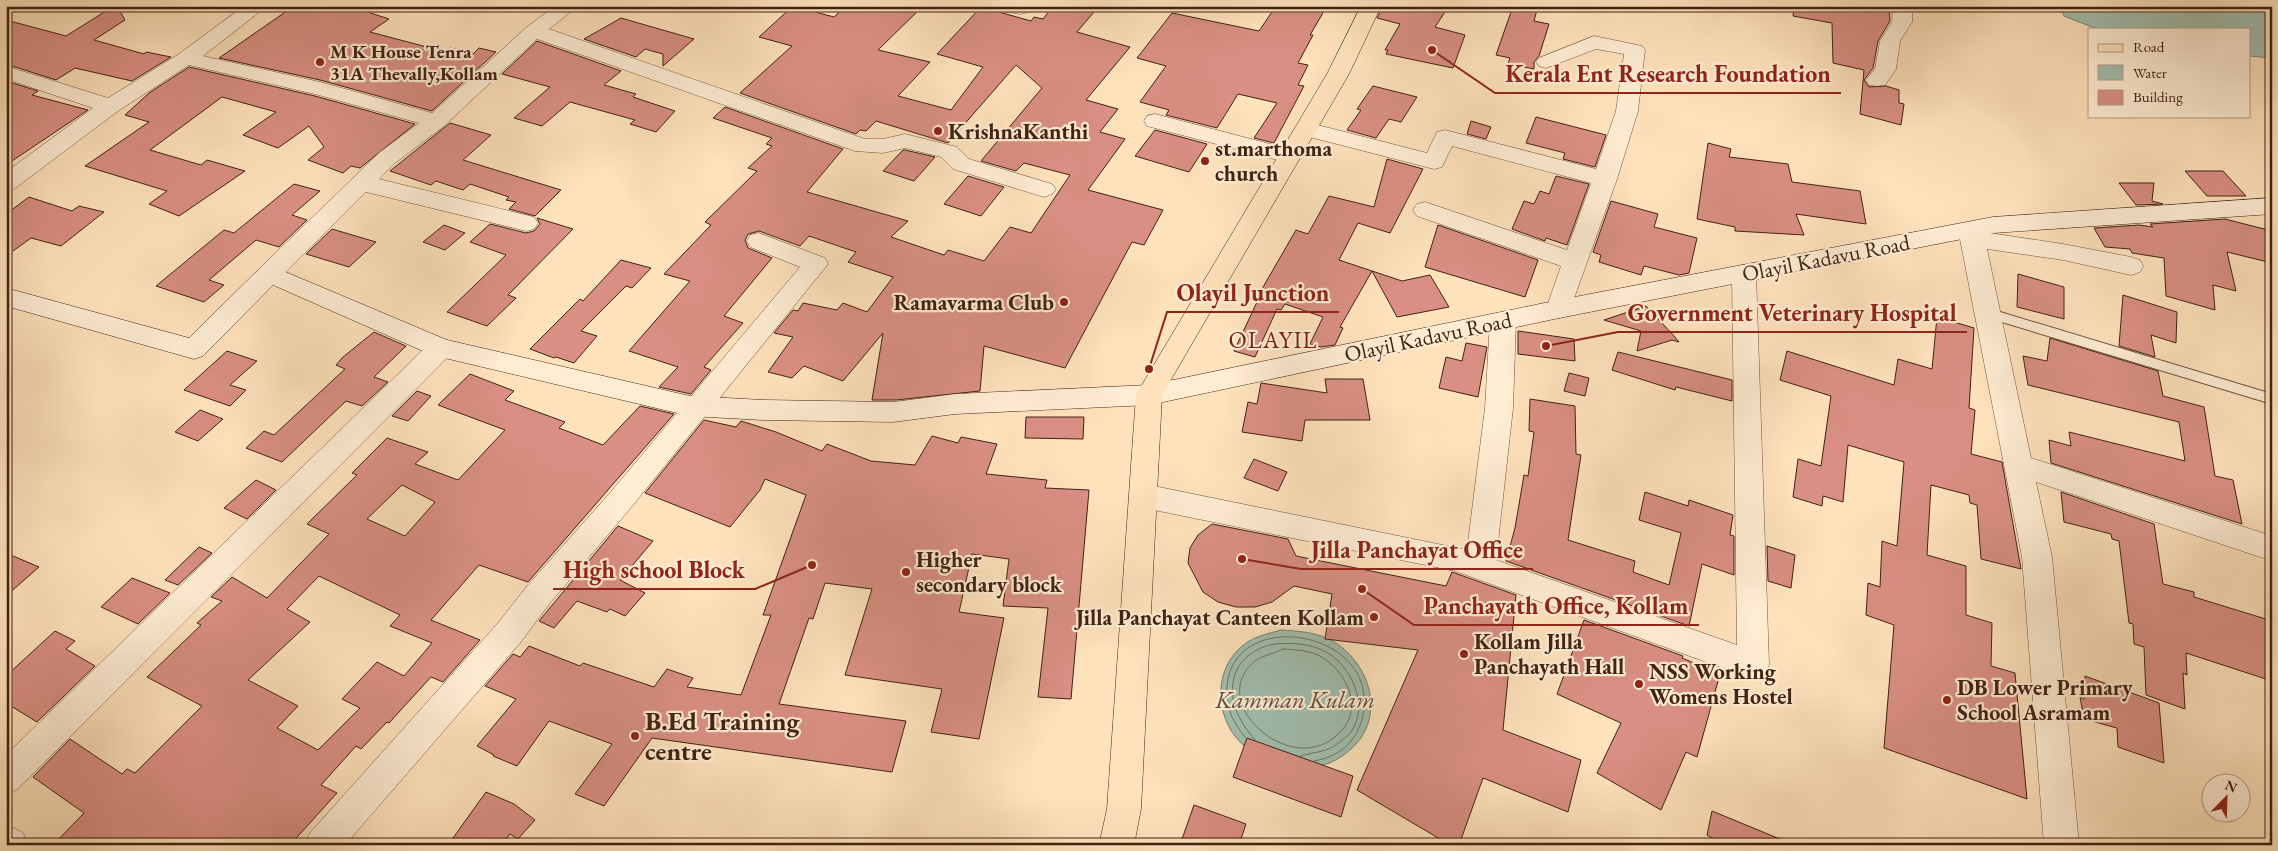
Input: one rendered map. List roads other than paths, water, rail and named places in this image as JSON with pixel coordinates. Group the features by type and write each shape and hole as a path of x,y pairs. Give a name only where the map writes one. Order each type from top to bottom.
{"main road":[{"path":"1116,845 1124,809 1150,395 1338,74 1371,6"}],"street":[{"path":"6,184 110,106 186,58 257,6"},
{"path":"6,297 194,349 387,158 436,121 534,31 568,6"},
{"path":"1002,6 1020,8 1031,6"},
{"path":"1877,80 1885,69 1890,41 1902,22 1903,6"},
{"path":"534,31 863,146 883,146 906,142 949,152 960,164 1044,189"},
{"path":"1546,62 1594,42 1635,50 1627,111 1559,309"},
{"path":"186,58 320,90 436,121"},
{"path":"6,72 110,106"},
{"path":"1155,121 1289,156"},
{"path":"1306,129 1434,162 1445,137 1605,178"},
{"path":"362,182 526,223"},
{"name":"Olayil Kadavu Road","path":"269,274 441,348 698,406 790,411 893,412 975,403 1150,395 1559,309 1971,234 1993,226 2272,206"},
{"path":"1425,210 1575,262"},
{"path":"2062,845 2037,557 1971,234 2131,266"},
{"path":"322,845 509,633 539,594 592,534 816,264 759,241"},
{"path":"1144,496 1456,559 1753,665 1744,274"},
{"path":"1480,568 1499,408 1503,321"},
{"path":"6,778 441,348"},
{"path":"2018,464 2272,549"},
{"path":"6,840 11,845"}],"lane":[{"path":"1987,313 2272,399"}],"water":[{"path":"2060,6 2272,6 2272,58 2250,56 2250,28 2094,28 2064,16"},
{"name":"Kamman Kulam","path":"1281,630 1311,633 1329,639 1352,657 1361,669 1367,682 1371,710 1368,724 1361,738 1353,747 1332,762 1321,765 1307,763 1247,748 1229,726 1221,699 1224,671 1240,648 1249,641"}],"place":[{"name":"Kerala Ent Research Foundation","path":"1432,50"},
{"name":"M K House Tenra 31A Thevally,Kollam","path":"320,62"},
{"name":"KrishnaKanthi","path":"938,131"},
{"name":"st.marthoma church","path":"1205,161"},
{"name":"Ramavarma Club","path":"1064,302"},
{"name":"Government Veterinary Hospital","path":"1546,346"},
{"name":"Olayil Junction","path":"1149,369"},
{"name":"Jilla Panchayat Office","path":"1242,559"},
{"name":"High school Block","path":"812,565"},
{"name":"Higher secondary block","path":"906,572"},
{"name":"Panchayath Office, Kollam","path":"1362,589"},
{"name":"Jilla Panchayat Canteen Kollam","path":"1374,617"},
{"name":"Kollam Jilla Panchayath Hall","path":"1464,654"},
{"name":"NSS Working Womens Hostel","path":"1639,684"},
{"name":"DB Lower Primary School Asramam","path":"1947,700"},
{"name":"B.Ed Training centre","path":"635,736"}],"district":[{"name":"OLAYIL","path":"1273,339"}]}
